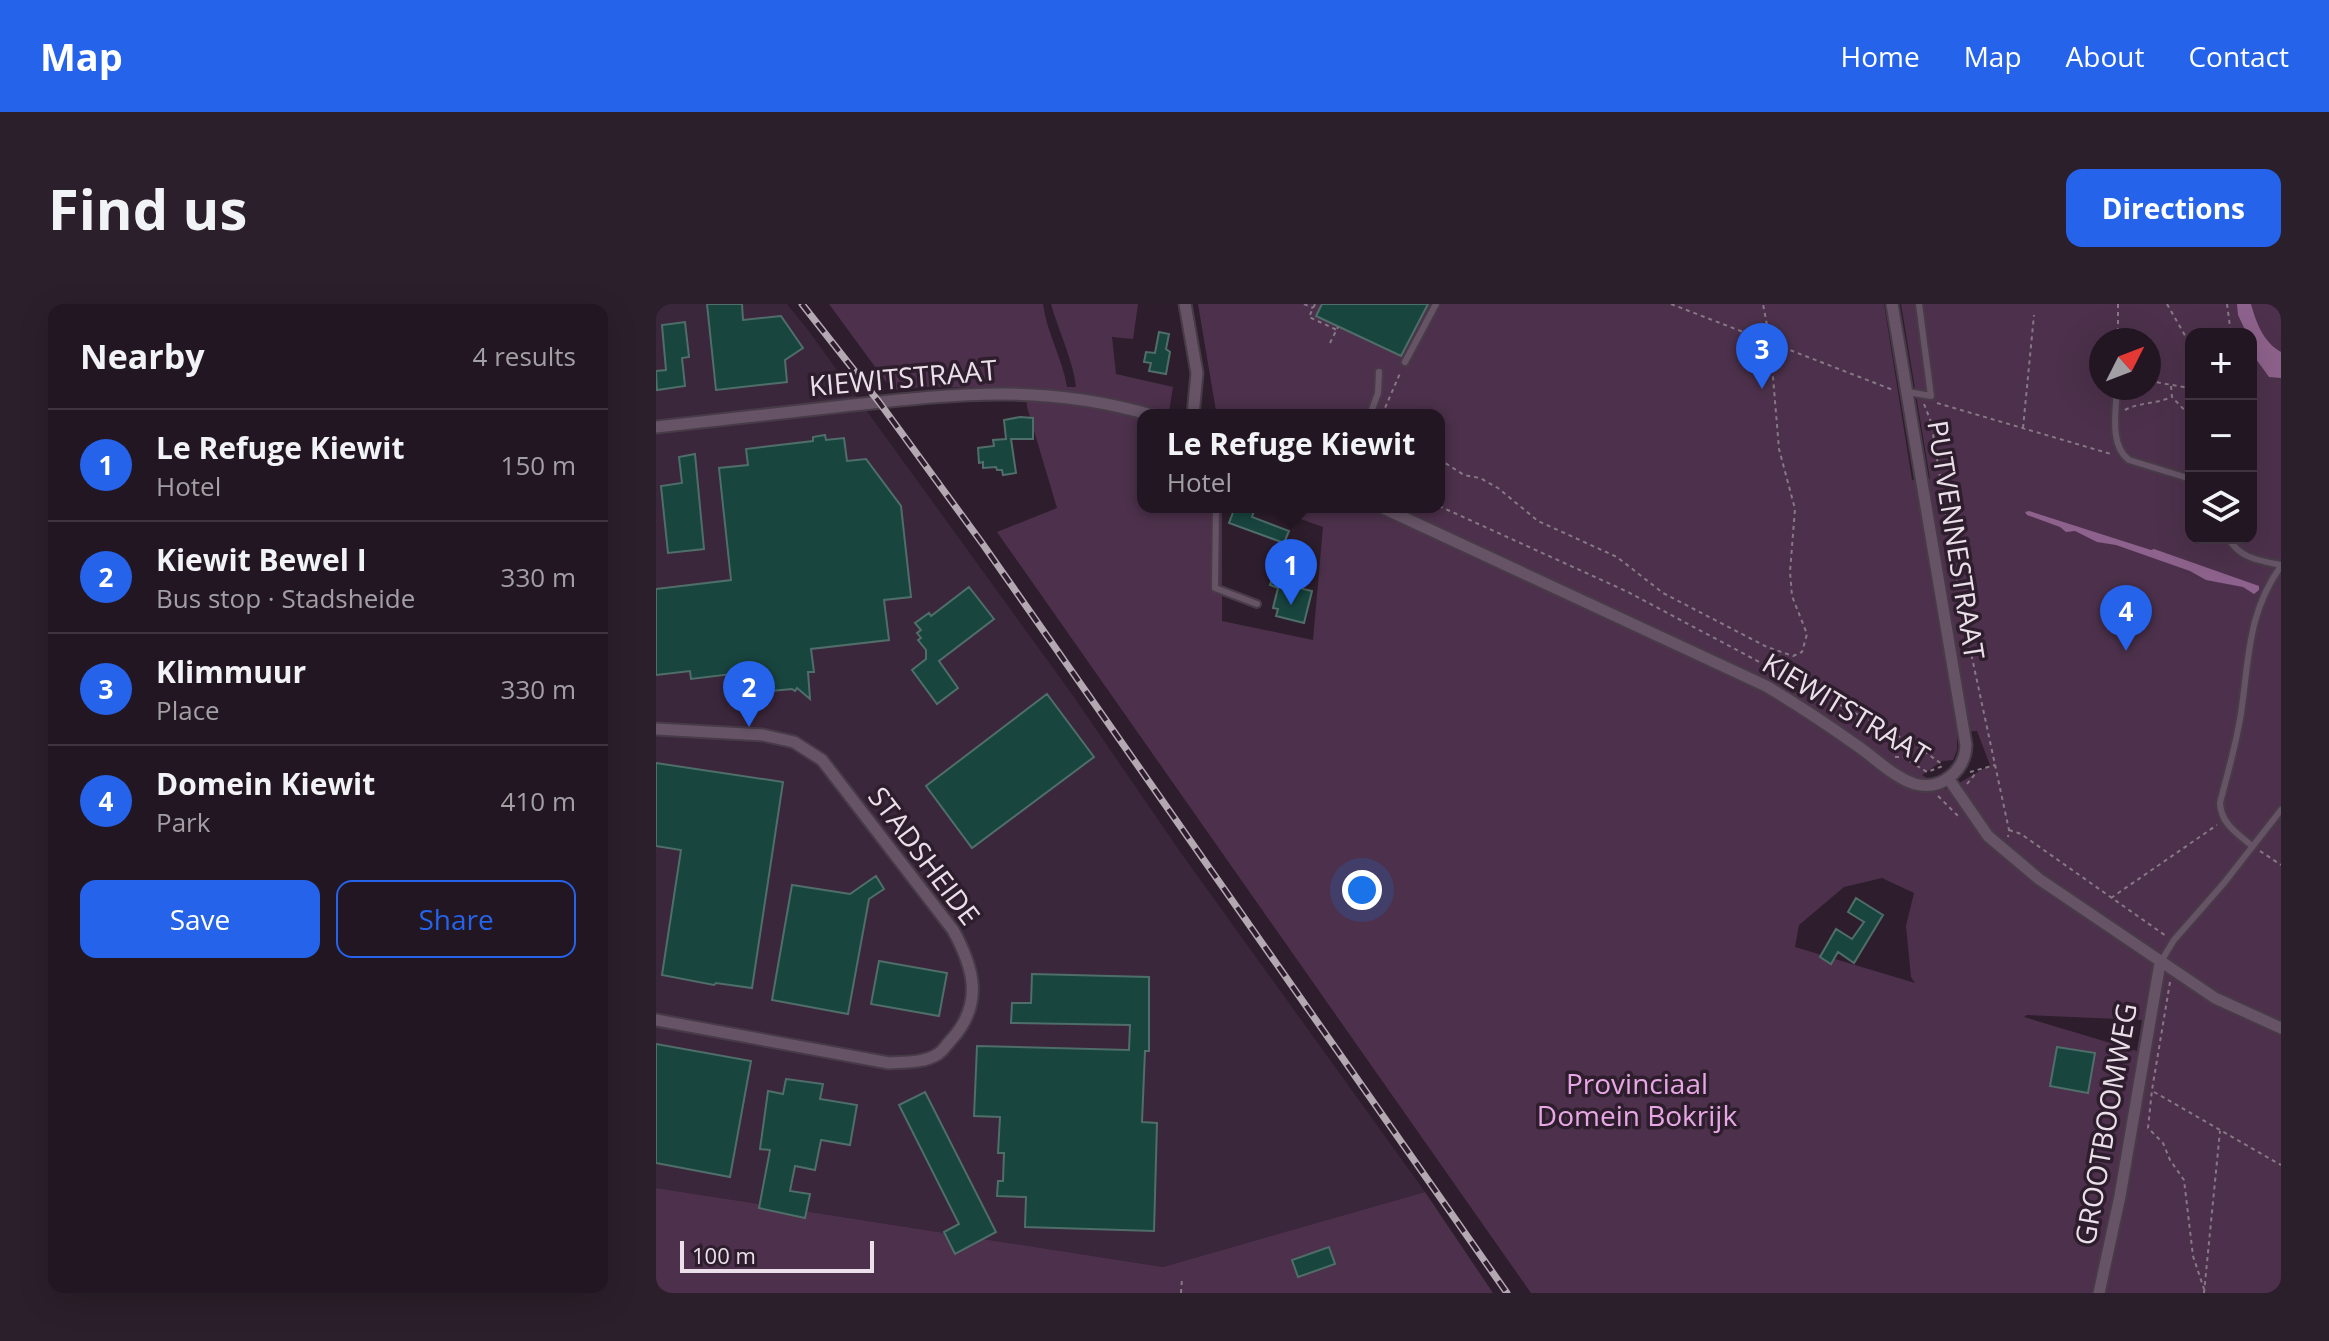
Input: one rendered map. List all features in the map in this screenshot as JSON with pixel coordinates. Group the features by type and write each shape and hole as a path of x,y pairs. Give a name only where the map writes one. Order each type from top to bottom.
{"street":[{"path":"1185,304 1197,373 1194,409"},
{"name":"PUTVENNESTRAAT","path":"1892,304 1966,745 1959,769 1948,778"},
{"name":"KIEWITSTRAAT","path":"656,427 980,392 1081,398 1137,411"},
{"name":"KIEWITSTRAAT","path":"1394,513 1766,686 1918,785 1933,785 1948,778 1976,821 2005,852 2039,879 2215,998 2281,1028"},
{"name":"STADSHEIDE","path":"656,729 763,735 794,742 822,760 953,930 967,955 973,994 969,1014 957,1034 939,1053 915,1062 889,1063 656,1020"},
{"name":"GROOTBOOMWEG","path":"2099,1293 2120,1196 2160,963"}],"lane":[{"path":"1405,362 1436,304"},
{"path":"1908,394 1931,396 1919,304"},
{"path":"1372,409 1378,393 1379,372"},
{"path":"2117,400 2116,442 2120,453 2129,460 2185,477"},
{"path":"1216,513 1215,588 1257,604"},
{"path":"2232,544 2250,559 2281,566 2266,587 2252,631 2242,709 2220,803 2225,820 2252,846"},
{"path":"2160,963 2174,940 2281,810"}],"path":[{"path":"1304,304 1314,306 1309,317 1337,328 1330,343"},
{"path":"1671,304 1908,394"},
{"path":"1445,463 1464,475 1480,478 1498,488 1538,521 1617,557 1663,593 1767,647 1793,656 1802,652 1807,634 1792,596 1790,559 1795,509 1779,449 1770,341 1763,304"},
{"path":"2118,304 2118,328"},
{"path":"2167,304 2185,336"},
{"path":"2227,304 2230,328"},
{"path":"2023,428 2034,315"},
{"path":"2110,322 2118,323"},
{"path":"1385,409 1405,362"},
{"path":"2161,384 2185,386"},
{"path":"2171,386 2172,397 2185,411"},
{"path":"2116,413 2135,404 2158,403 2172,397"},
{"path":"2005,852 2009,830 1962,611 1931,422 1922,399 2113,455 2120,453"},
{"path":"1445,509 1628,592 1773,667 1917,746 1945,765 1927,772 1898,756 1886,767"},
{"path":"1962,788 1975,773 1995,765"},
{"path":"1965,772 1975,773"},
{"path":"2111,898 2225,820"},
{"path":"2009,830 2021,834 2174,940"},
{"path":"2252,846 2281,865"},
{"path":"2204,1291 2193,1256 2184,1180 2163,1143 2148,1128 2152,1090 2281,1165"},
{"path":"2204,1291 2220,1130"},
{"path":"1181,1293 1182,1278"}],"shaded area":[{"path":"656,304 787,304 1069,690 1181,853 1425,1192 1163,1267 656,1188"},
{"path":"2237,304 2251,304 2265,337 2281,352 2281,378 2269,377 2257,360 2257,328 2244,328"},
{"path":"2025,512 2154,549 2259,586 2259,590 2254,594 2243,587 2206,580 2190,571 2116,545 2097,542 2075,531 2066,532 2027,515"}],"green space":[{"name":"Provinciaal Domein Bokrijk","path":"829,304 1043,304 1067,387 1076,387 1051,304 1138,304 1133,339 1112,337 1116,374 1173,387 1169,409 1137,409 1137,513 1222,513 1222,621 1313,640 1323,527 1284,513 1380,513 1592,609 1595,599 1410,513 1445,513 1445,409 1216,409 1198,304 1884,304 1912,480 1930,479 1901,304 2281,304 2281,1293 1531,1293 997,532 1057,508 1027,407 1025,388 925,387 892,390","holes":["1977,731 1990,765 1947,790 1922,775 1942,761 1953,760 1957,750 1957,732","1882,878 1914,893 1906,926 1911,977 1915,983 1795,947 1799,925 1844,887","2024,1017 2142,1020 2137,1051"]},
{"path":"656,1188 1163,1267 1425,1192 1493,1293 656,1293"}],"building":[{"path":"707,304 742,304 743,320 781,316 803,348 785,360 787,382 716,390"},
{"path":"1322,304 1428,304 1401,356 1316,316"},
{"path":"685,322 689,357 682,358 685,386 657,390 656,371 666,370 662,325"},
{"path":"1159,332 1169,334 1166,374 1149,371 1151,363 1144,362 1146,352 1155,353"},
{"path":"1033,418 1033,439 1011,439 1016,473 1003,475 1002,470 996,467 983,468 983,462 979,463 978,448 994,446 993,440 1006,439 1004,420"},
{"path":"825,435 826,440 844,438 847,461 866,459 901,506 911,597 884,600 889,640 811,649 814,672 808,672 810,699 797,688 795,691 760,692 759,684 749,686 748,672 691,679 690,671 656,675 656,589 731,580 719,468 748,465 746,449 813,441 813,437"},
{"path":"695,454 704,549 668,553 661,486 682,483 679,457"},
{"path":"1233,513 1253,513 1252,517 1289,531 1284,543 1229,523"},
{"path":"1274,574 1287,579 1286,585 1312,591 1304,623 1276,616 1278,609 1273,608 1278,588 1270,585"},
{"path":"969,587 994,619 939,661 958,688 937,704 912,670 926,659 926,650 918,640 921,638 917,633 921,630 915,623 929,613 931,616"},
{"path":"1047,694 1094,757 972,848 926,786"},
{"path":"656,763 783,782 752,988 714,985 662,975 681,850 656,846"},
{"path":"876,876 884,889 869,899 848,1014 772,1000 792,885 850,894"},
{"path":"1856,898 1883,915 1854,963 1838,952 1831,964 1820,957 1836,929 1852,939 1864,922 1848,912"},
{"path":"879,961 947,973 939,1016 871,1004"},
{"path":"1032,974 1149,977 1149,1051 1145,1051 1142,1122 1157,1123 1154,1231 1025,1227 1026,1197 997,1196 998,1181 1003,1181 1004,1153 998,1153 1000,1117 974,1116 977,1046 1129,1050 1130,1025 1011,1023 1012,1003 1031,1003"},
{"path":"656,1044 751,1061 730,1177 656,1163"},
{"path":"2057,1047 2095,1053 2088,1093 2050,1086"},
{"path":"786,1079 823,1084 820,1099 857,1105 850,1145 821,1140 815,1170 795,1166 790,1191 810,1194 805,1218 759,1208 770,1150 760,1149 768,1091 783,1094"},
{"path":"925,1092 996,1232 955,1254 944,1232 959,1224 899,1105"},
{"path":"1329,1247 1335,1264 1298,1277 1292,1260"}],"railway":[{"path":"802,304 879,402 982,543 1507,1293"}],"place":[{"name":"Klimmuur","path":"1762,389"},
{"name":"Le Refuge Kiewit","path":"1291,605"},
{"name":"Domein Kiewit","path":"2126,651"},
{"name":"Kiewit Bewel I","path":"749,727"}]}
